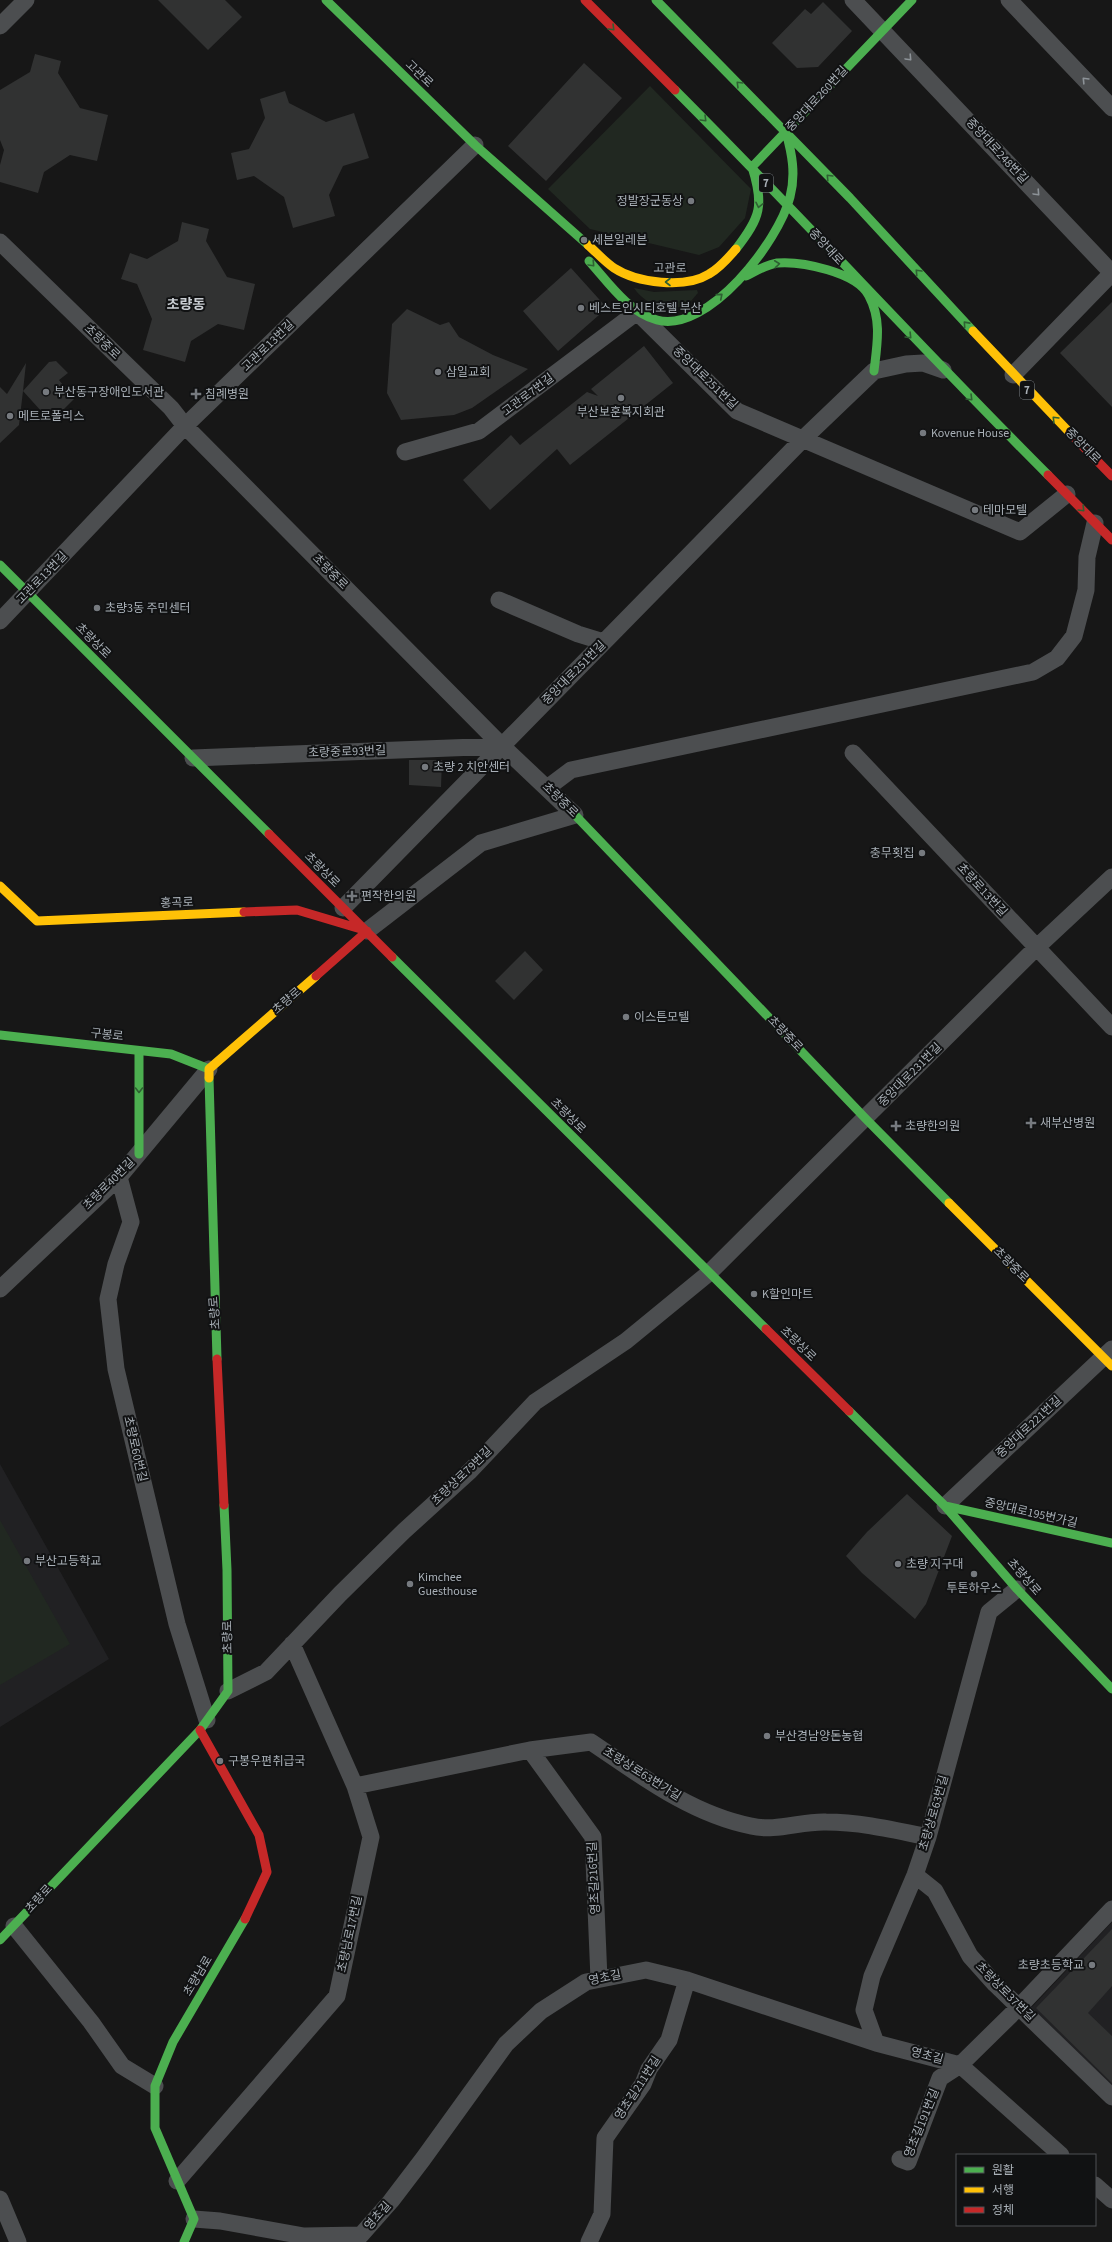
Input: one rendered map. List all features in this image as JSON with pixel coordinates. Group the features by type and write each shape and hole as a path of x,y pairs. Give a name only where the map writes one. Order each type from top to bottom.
{"street":[{"path":"0,26 26,0"},
{"name":"고관로","path":"326,0 474,145 614,268 637,279 663,283 686,282 712,273 739,245 755,220 760,198 752,167"},
{"name":"중앙대로","path":"585,0 752,167 865,289 943,370 1112,540"},
{"name":"중앙대로","path":"656,0 786,132 1013,375 1112,476"},
{"path":"853,0 882,30"},
{"name":"중앙대로260번길","path":"752,167 912,0"},
{"path":"1009,0 1112,108"},
{"name":"중앙대로248번길","path":"882,30 1112,273 1013,375"},
{"name":"고관로","path":"742,278 773,239 792,186 793,158 786,132"},
{"name":"고관로13번길","path":"0,621 185,426 474,145"},
{"name":"고관로","path":"550,213 578,250 637,312 668,322 694,318 742,278 766,265 789,263 816,267 841,276 865,289"},
{"name":"초량중로","path":"0,242 170,408 185,426 502,746 575,815 866,1119 1109,1358"},
{"path":"865,289 873,305 878,323 874,371 906,364 923,363 943,370"},
{"name":"중앙대로251번길","path":"637,312 737,411 804,438"},
{"name":"고관로7번길","path":"405,452 480,431 637,312"},
{"name":"중앙대로251번길","path":"343,908 804,438 874,371"},
{"path":"804,438 1020,532 1067,494"},
{"path":"547,788 571,770 1033,672 1057,658 1074,636 1086,590 1087,557 1095,523"},
{"name":"초량상로","path":"0,565 708,1273 945,1506 1017,1589 1112,1689"},
{"path":"499,600 578,634 604,642"},
{"name":"초량중로93번길","path":"193,758 502,746"},
{"name":"초량로13번길","path":"853,753 1112,1027"},
{"name":"초량로","path":"0,1940 203,1725 228,1692 227,1570 214,1295 209,1070 367,931 480,843 575,815"},
{"name":"중앙대로231번길","path":"708,1273 866,1119 1036,948 1112,876"},
{"name":"홍곡로","path":"0,886 37,921 297,910 367,931"},
{"name":"구봉로","path":"0,1035 171,1054 209,1070"},
{"path":"139,1051 139,1154"},
{"name":"초량로40번길","path":"0,1289 119,1177 209,1070"},
{"name":"초량로60번길","path":"119,1177 131,1222 116,1264 108,1299 116,1369 177,1624 203,1725"},
{"name":"초량상로79번길","path":"228,1692 266,1672 404,1531 470,1471 535,1402 626,1341 708,1273"},
{"name":"중앙대로221번길","path":"945,1506 1109,1358"},
{"name":"중앙대로195번가길","path":"945,1506 1112,1543"},
{"name":"초량상로63번길","path":"876,2043 864,2010 872,1976 915,1875 928,1837 989,1612 1017,1589"},
{"name":"초량남로17번길","path":"176,2181 336,1996 371,1837 355,1786 292,1644"},
{"name":"초량남로","path":"194,2219 154,2128 155,2086 173,2042 241,1927 267,1872 259,1835 203,1725"},
{"name":"초량상로63번가길","path":"355,1786 530,1750 591,1742 662,1789 698,1808 751,1827 783,1827 824,1821 864,1824 928,1837"},
{"name":"영초길216번길","path":"530,1750 593,1837 598,1979"},
{"name":"초량상로37번길","path":"915,1875 935,1891 970,1956 995,1984 1112,2097"},
{"path":"960,2065 1019,2007 1112,1909"},
{"path":"14,1926 91,2022 122,2066 155,2086"},
{"name":"영초길","path":"194,2219 220,2221 305,2239 361,2235 414,2171 506,2044 541,2011 586,1982 646,1970 687,1980 876,2043 960,2065 1060,2154"},
{"name":"영초길211번길","path":"589,2242 602,2214 605,2138 643,2084 649,2069 669,2040 687,1980"},
{"name":"영초길191번길","path":"900,2159 908,2162 940,2078 960,2065"},
{"path":"1096,2186 1112,2200"},
{"path":"0,2199 18,2242"},
{"path":"184,2242 194,2219"}],"shaded area":[{"path":"650,86 751,189 745,218 719,247 699,255 590,229 548,189"},
{"path":"634,288 654,292 697,290 698,293 687,304 680,307 665,308 644,299"},
{"name":"부산고등학교","path":"0,1464 109,1659 0,1727"},
{"path":"0,1520 70,1644 0,1685"},
{"name":"초량초등학교","path":"1112,1922 1112,2089 1031,2008"}],"building":[{"path":"158,0 225,0 242,17 208,50"},
{"path":"823,2 852,31 818,67 797,68 772,43 805,9 811,14"},
{"path":"35,54 61,61 58,73 80,108 108,115 97,161 70,155 44,172 38,193 0,182 0,165 4,150 0,140 0,90 30,72"},
{"path":"584,63 622,98 546,181 508,146"},
{"path":"285,91 289,103 326,122 354,113 369,158 343,166 329,195 335,216 293,228 284,197 254,176 237,180 231,153 249,149 265,118 260,99"},
{"path":"182,222 209,229 206,241 227,277 255,284 244,330 218,324 191,341 185,362 143,350 152,319 137,284 121,279 130,253 147,259 178,241"},
{"path":"571,268 607,308 558,351 523,311"},
{"path":"1112,302 1112,407 1060,353"},
{"path":"407,309 440,325 449,322 459,337 493,355 528,369 472,408 454,415 401,420 387,393 392,324"},
{"path":"644,346 673,383 570,465 557,449 490,510 463,480 511,435 520,445 587,392 598,396 591,389"},
{"name":"부산동구장애인도서관","path":"56,361 68,373 59,380 74,399 51,422 23,391 49,362"},
{"name":"메트로폴리스","path":"26,363 19,425 0,443 0,387 7,394"},
{"name":"초량 2 치안센터","path":"409,760 442,760 441,787 409,785"},
{"path":"525,951 543,970 514,1000 495,981"},
{"name":"초량 지구대","path":"907,1494 952,1536 926,1604 915,1619 862,1573 846,1556 867,1532"},
{"name":"초량초등학교","path":"1112,1929 1112,1986 1088,2013 1112,2036 1112,2083 1036,2008"}],"traffic: fast":[{"path":"326,0 475,145 588,245"},
{"path":"656,0 850,198 973,331"},
{"path":"736,249 751,228 758,210 758,191 752,167 912,0"},
{"path":"675,90 954,380 1048,475"},
{"path":"589,261 619,295 647,316 657,320 677,321 698,313 719,299 757,259 772,237 783,215 790,197 793,180 790,148 786,132"},
{"path":"746,276 768,265 787,263 813,266 841,274 853,280 863,288 869,296 876,314 878,333 874,371"},
{"path":"0,565 269,834"},
{"path":"575,815 866,1119 949,1203"},
{"path":"392,957 766,1329"},
{"path":"0,1035 171,1054 209,1069"},
{"path":"139,1051 139,1154"},
{"path":"209,1078 217,1359"},
{"path":"849,1411 945,1506 1017,1589 1112,1689"},
{"path":"0,1940 200,1730 228,1691 227,1570 224,1505"},
{"path":"945,1506 1112,1543"},
{"path":"184,2242 194,2219 155,2128 155,2086 173,2042 245,1919"}],"traffic: slow":[{"path":"588,245 611,266 624,273 648,280 674,283 699,279 713,272 736,249"},
{"path":"973,331 1070,433"},
{"path":"0,886 37,921 244,912"},
{"path":"209,1078 209,1069 316,976"},
{"path":"949,1203 1112,1366"}],"traffic: jam":[{"path":"585,0 675,90"},
{"path":"1070,433 1112,476"},
{"path":"1048,475 1112,540"},
{"path":"269,834 392,957"},
{"path":"244,912 297,910 364,930"},
{"path":"316,976 367,931"},
{"path":"766,1329 849,1411"},
{"path":"217,1359 224,1505"},
{"path":"200,1730 259,1835 267,1872 245,1919"}],"place":[{"name":"정발장군동상","path":"691,201"},
{"name":"세븐일레븐","path":"584,240"},
{"name":"베스트인시티호텔 부산","path":"581,308"},
{"name":"삼일교회","path":"438,372"},
{"name":"부산동구장애인도서관","path":"46,392"},
{"name":"침례병원","path":"196,394"},
{"name":"부산보훈복지회관","path":"621,398"},
{"name":"메트로폴리스","path":"10,416"},
{"name":"Kovenue House","path":"923,433"},
{"name":"테마모텔","path":"975,510"},
{"name":"초량3동 주민센터","path":"97,608"},
{"name":"초량 2 치안센터","path":"425,767"},
{"name":"충무횟집","path":"922,853"},
{"name":"편작한의원","path":"352,896"},
{"name":"이스튼모텔","path":"626,1017"},
{"name":"새부산병원","path":"1031,1123"},
{"name":"초량한의원","path":"896,1126"},
{"name":"K할인마트","path":"754,1294"},
{"name":"부산고등학교","path":"27,1561"},
{"name":"초량 지구대","path":"898,1564"},
{"name":"투톤하우스","path":"974,1574"},
{"name":"Kimchee Guesthouse","path":"410,1584"},
{"name":"부산경남양돈농협","path":"767,1736"},
{"name":"구봉우편취급국","path":"220,1761"},
{"name":"초량초등학교","path":"1092,1965"}],"district":[{"name":"초량동","path":"186,305"}]}
